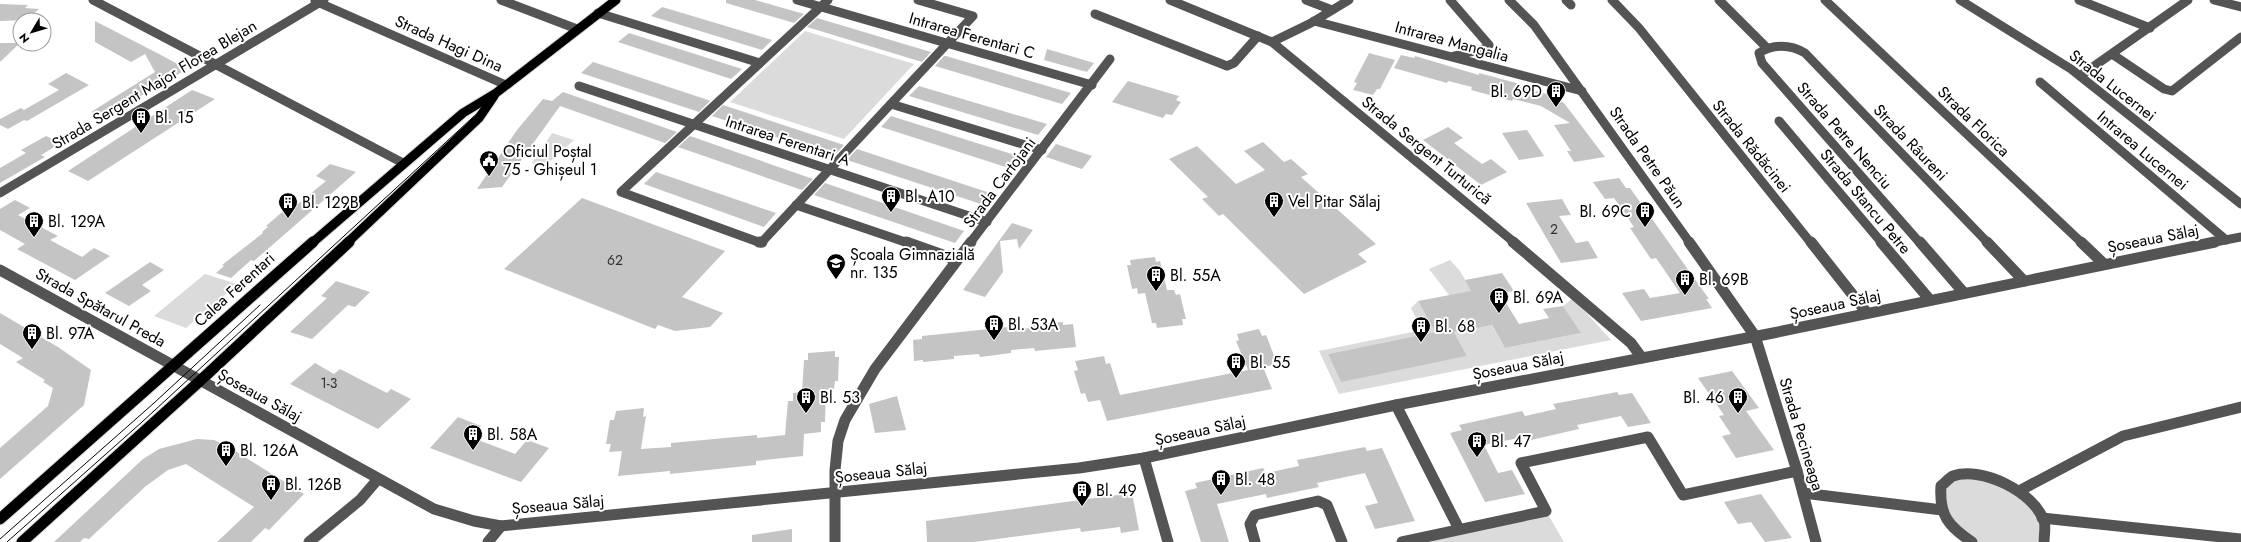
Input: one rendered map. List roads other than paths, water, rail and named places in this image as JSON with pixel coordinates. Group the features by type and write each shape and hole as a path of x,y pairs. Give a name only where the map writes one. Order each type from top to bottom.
{"main road":[{"name":"Calea Ferentari","path":"0,520 174,364 403,163 463,113 496,93 616,0"},
{"name":"Calea Ferentari","path":"22,542 201,380 414,181 479,118 496,93"}],"street":[{"path":"93,0 403,163"},
{"path":"501,0 577,29"},
{"name":"Intrarea Ferentari C","path":"797,0 1092,85"},
{"path":"828,0 621,192 761,243 973,16 918,0"},
{"name":"Strada Sergent Turturică","path":"1170,0 1272,42 1572,291 1631,343 1642,358"},
{"path":"1306,0 1332,10"},
{"path":"1272,42 1314,21 1349,0"},
{"path":"1450,0 1488,42 1489,45 1487,48 1452,56"},
{"name":"Strada Petre Păun","path":"1509,0 1534,25 1755,336"},
{"name":"Strada Rădăcinei","path":"1612,0 1639,28 1866,313"},
{"path":"1719,0 1767,48"},
{"name":"Strada Florica","path":"1825,0 2104,264"},
{"name":"Strada Lucernei","path":"1960,0 2080,76 2241,204"},
{"path":"2079,0 2150,28"},
{"path":"2080,76 2188,0"},
{"path":"2214,0 2241,13"},
{"name":"Strada Sergent Major Florea Blejan","path":"0,193 216,65 319,1"},
{"name":"Strada Hagi Dina","path":"319,1 506,85"},
{"path":"2223,4 2241,7"},
{"path":"598,13 760,63"},
{"path":"1095,14 1227,66 1234,63 1258,36"},
{"name":"Intrarea Mangalia","path":"1314,21 1582,91"},
{"path":"2112,54 2164,89 2172,91 2241,37"},
{"name":"Strada Râureni","path":"1767,48 1794,46 1805,53 2024,281"},
{"name":"Strada Petre Nenciu","path":"1767,48 1759,53 1758,57 1762,62 1964,293"},
{"name":"Strada Cartojani","path":"835,542 837,450 842,429 851,407 875,369 1110,60"},
{"name":"Intrarea Lucernei","path":"2040,82 2226,240"},
{"name":"Intrarea Ferentari A","path":"579,86 987,222"},
{"path":"891,104 1042,150"},
{"name":"Strada Stancu Petre","path":"1779,121 1930,300"},
{"path":"796,205 957,260"},
{"name":"Șoseaua Sălaj","path":"187,372 434,509 474,521 501,526 1079,468 1144,458 1396,405 1755,336 2241,237"},
{"name":"Strada Spătarul Preda","path":"0,270 187,372"},
{"name":"Strada Pecineaga","path":"1755,336 1797,471 1816,542"},
{"path":"1396,405 1459,529"},
{"path":"2019,491 2123,436 2241,407"},
{"path":"1402,542 1546,511 1521,463 1648,437 1684,496 1797,471"},
{"path":"1144,458 1168,542 1165,542"},
{"path":"1972,542 1950,524 1942,510 1939,497 1941,487 1948,479 1958,474 1972,473 1988,476 2019,491 2033,504 2042,518 2046,530 2044,542"},
{"path":"309,542 360,500 378,479"},
{"path":"1803,493 1942,510"},
{"path":"1255,542 1249,525 1250,519 1255,515 1318,501 1327,505 1342,542"},
{"path":"2042,518 2241,539"},
{"path":"488,542 501,526"}],"tram line":[{"path":"7,542 142,422 508,85 619,0"},
{"path":"0,539 154,403 260,305"}],"place":[{"name":"Bl. 69D","path":"1556,108"},
{"name":"Bl. 15","path":"141,134"},
{"name":"Oficiul Poștal 75 - Ghișeul 1","path":"489,177"},
{"name":"Bl. A10","path":"891,213"},
{"name":"Vel Pitar Sălaj","path":"1274,218"},
{"name":"Bl. 129B","path":"288,219"},
{"name":"Bl. 69C","path":"1645,228"},
{"name":"Bl. 129A","path":"34,238"},
{"name":"Școala Gimnazială nr. 135","path":"836,280"},
{"name":"Bl. 55A","path":"1156,292"},
{"name":"Bl. 69B","path":"1685,296"},
{"name":"Bl. 69A","path":"1499,314"},
{"name":"Bl. 53A","path":"994,341"},
{"name":"Bl. 68","path":"1421,343"},
{"name":"Bl. 97A","path":"32,350"},
{"name":"Bl. 55","path":"1236,379"},
{"name":"Bl. 53","path":"806,414"},
{"name":"Bl. 46","path":"1738,414"},
{"name":"Bl. 58A","path":"473,451"},
{"name":"Bl. 47","path":"1477,458"},
{"name":"Bl. 126A","path":"226,467"},
{"name":"Bl. 48","path":"1221,496"},
{"name":"Bl. 126B","path":"271,501"},
{"name":"Bl. 49","path":"1082,507"}]}
